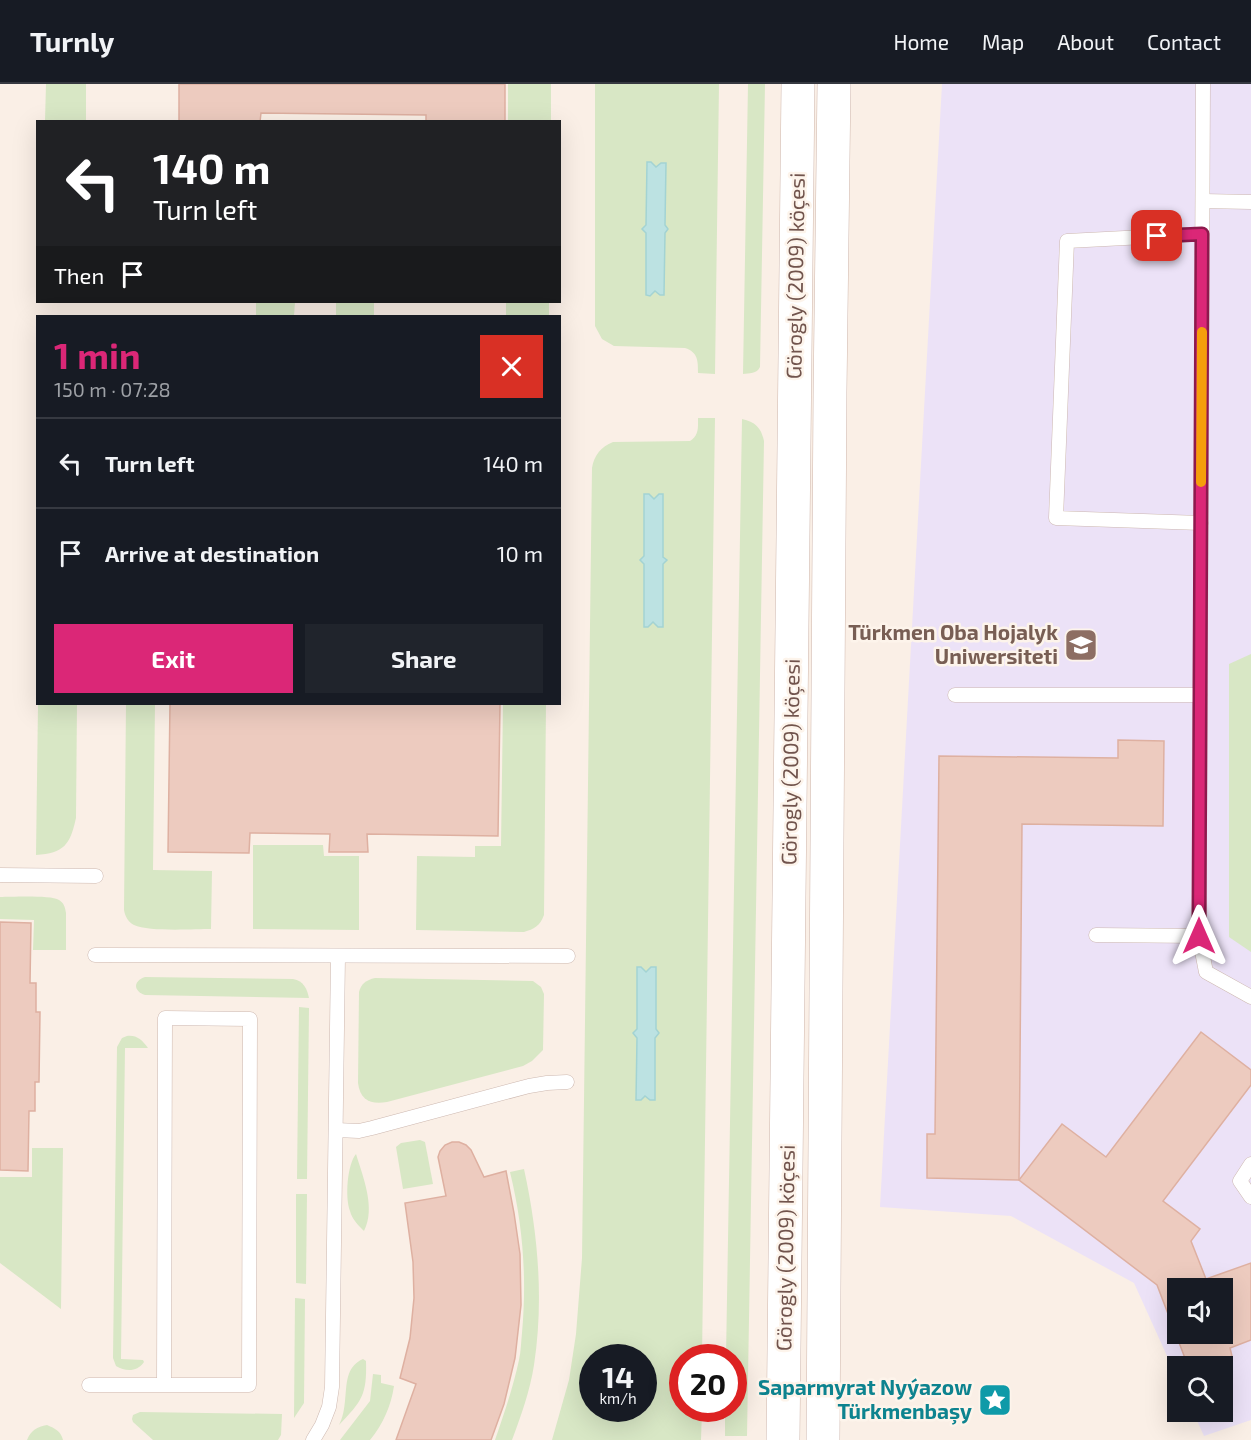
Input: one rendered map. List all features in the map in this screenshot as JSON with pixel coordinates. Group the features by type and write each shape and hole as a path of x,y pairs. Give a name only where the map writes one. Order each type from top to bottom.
{"main road":[{"name":"Görogly (2009) köçesi","path":"783,1440 798,84"},
{"name":"Görogly (2009) köçesi","path":"823,1440 834,84"}],"lane":[{"path":"1203,84 1199,936 1206,972 1251,998"},
{"path":"1203,201 1251,202"},
{"path":"1201,523 1056,518 1067,241 1202,234"},
{"path":"955,695 1200,695"},
{"path":"0,875 96,876"},
{"path":"1096,935 1199,936"},
{"path":"94,955 568,956"},
{"path":"313,1440 329,1407 332,1387 338,956"},
{"path":"89,1385 164,1385 249,1385 250,1018 165,1018 164,1385"},
{"path":"336,1130 359,1131 530,1086 567,1082"},
{"path":"1251,1164 1240,1181 1251,1197"}],"shaded area":[{"name":"Türkmen Oba Hojalyk Uniwersiteti","path":"942,84 1251,84 1251,1420 1204,1436 1198,1422 1233,1422 1233,1356 1167,1356 1134,1283 1011,1216 880,1207"}],"green space":[{"path":"46,84 86,84 86,120 45,120"},
{"path":"508,84 551,84 551,120 508,120"},
{"path":"595,84 719,84 715,374 698,373 695,355 685,348 614,346 602,339 595,326"},
{"path":"748,84 765,84 760,367 755,372 743,374"},
{"path":"256,303 295,303 294,315 256,315"},
{"path":"336,303 374,303 374,315 336,315"},
{"path":"506,303 549,303 549,315 506,315"},
{"path":"698,418 715,418 702,1344 669,1344 669,1422 702,1422 701,1440 552,1440 569,1380 576,1334 582,1258 592,468 599,452 613,442 690,441 698,428"},
{"path":"742,419 757,426 764,441 747,1436 725,1436 725,1422 747,1422 747,1344 726,1344"},
{"path":"1251,654 1251,952 1229,937 1229,664"},
{"path":"38,705 77,705 76,818 71,835 64,846 53,852 36,855"},
{"path":"126,705 155,705 153,870 212,871 211,929 141,927 127,919 124,910"},
{"path":"503,705 546,705 544,915 541,922 531,930 524,932 416,930 417,856 475,857 475,846 501,846"},
{"path":"253,845 323,845 324,856 359,856 359,930 253,929"},
{"path":"0,897 40,897 55,898 61,901 66,913 66,950 33,950 34,920 0,919"},
{"path":"145,977 293,979 304,986 309,998 145,995 138,991 136,986 138,981"},
{"path":"375,978 533,981 541,987 544,994 543,1050 523,1066 387,1102 371,1102 361,1094 358,1083 359,992 364,983"},
{"path":"299,1007 309,1008 307,1179 297,1179"},
{"path":"134,1036 148,1048 125,1048 121,1359 143,1360 144,1362 138,1368 131,1370 116,1366 113,1358 117,1047 122,1038"},
{"path":"420,1140 425,1142 433,1184 403,1189 396,1147 401,1143"},
{"path":"32,1148 63,1148 61,1309 0,1263 0,1177 32,1177"},
{"path":"356,1154 369,1203 364,1231 352,1217 348,1205 349,1173"},
{"path":"524,1169 533,1217 538,1267 537,1341 530,1384 512,1440 495,1440 521,1350 524,1292 523,1252 510,1172"},
{"path":"296,1194 307,1194 306,1284 296,1283"},
{"path":"295,1298 305,1299 304,1403 294,1418"},
{"path":"363,1359 366,1361 366,1373 362,1397 339,1425 350,1372 357,1362"},
{"path":"373,1374 381,1375 381,1383 394,1386 389,1408 383,1421 370,1440 340,1440 370,1401"},
{"path":"140,1412 282,1414 281,1435 278,1440 153,1440 133,1422 133,1415"},
{"path":"47,1425 59,1432 63,1440 27,1440 35,1430"}],"water":[{"path":"647,162 651,162 656,167 661,163 666,163 665,225 668,229 665,233 664,295 655,291 650,296 646,295 646,233 642,229 646,225"},
{"path":"644,494 649,494 654,499 659,494 663,494 663,557 667,560 663,564 663,627 658,627 653,622 648,627 644,627 644,564 640,560 644,556"},
{"path":"637,967 641,967 646,972 651,967 656,967 656,1029 659,1033 655,1038 655,1100 650,1100 645,1096 641,1100 636,1100 637,1038 633,1033 637,1029"}],"building":[{"path":"179,84 505,84 505,120 426,120 426,115 261,113 260,120 179,120"},
{"path":"170,705 500,705 498,836 367,834 368,852 329,852 330,834 250,833 249,853 168,852"},
{"path":"1118,740 1164,741 1163,826 1022,824 1019,1180 927,1178 927,1134 935,1134 939,756 1118,758"},
{"path":"0,922 31,923 30,983 36,983 36,1012 40,1012 39,1082 35,1082 35,1111 29,1111 28,1171 0,1170"},
{"path":"1201,1032 1251,1070 1251,1085 1163,1201 1200,1229 1191,1241 1206,1278 1167,1278 1167,1311 1157,1285 1019,1180 1062,1124 1106,1157"},
{"path":"459,1142 471,1150 484,1177 506,1171 520,1254 521,1305 515,1358 504,1404 491,1440 396,1440 416,1384 400,1378 410,1338 414,1298 413,1262 405,1203 446,1196 438,1157 445,1145"},
{"path":"1251,1263 1251,1340 1230,1348 1232,1356 1184,1356 1180,1344 1233,1344 1233,1278 1209,1278"}],"slow traffic":[{"path":"1201,482 1202,332"}],"place":[{"name":"Türkmen Oba Hojalyk Uniwersiteti","path":"1081,645"},
{"name":"Saparmyrat Nyýazow Türkmenbaşy","path":"995,1400"}],"route":[{"path":"1157,236 1202,234 1199,936"}]}
